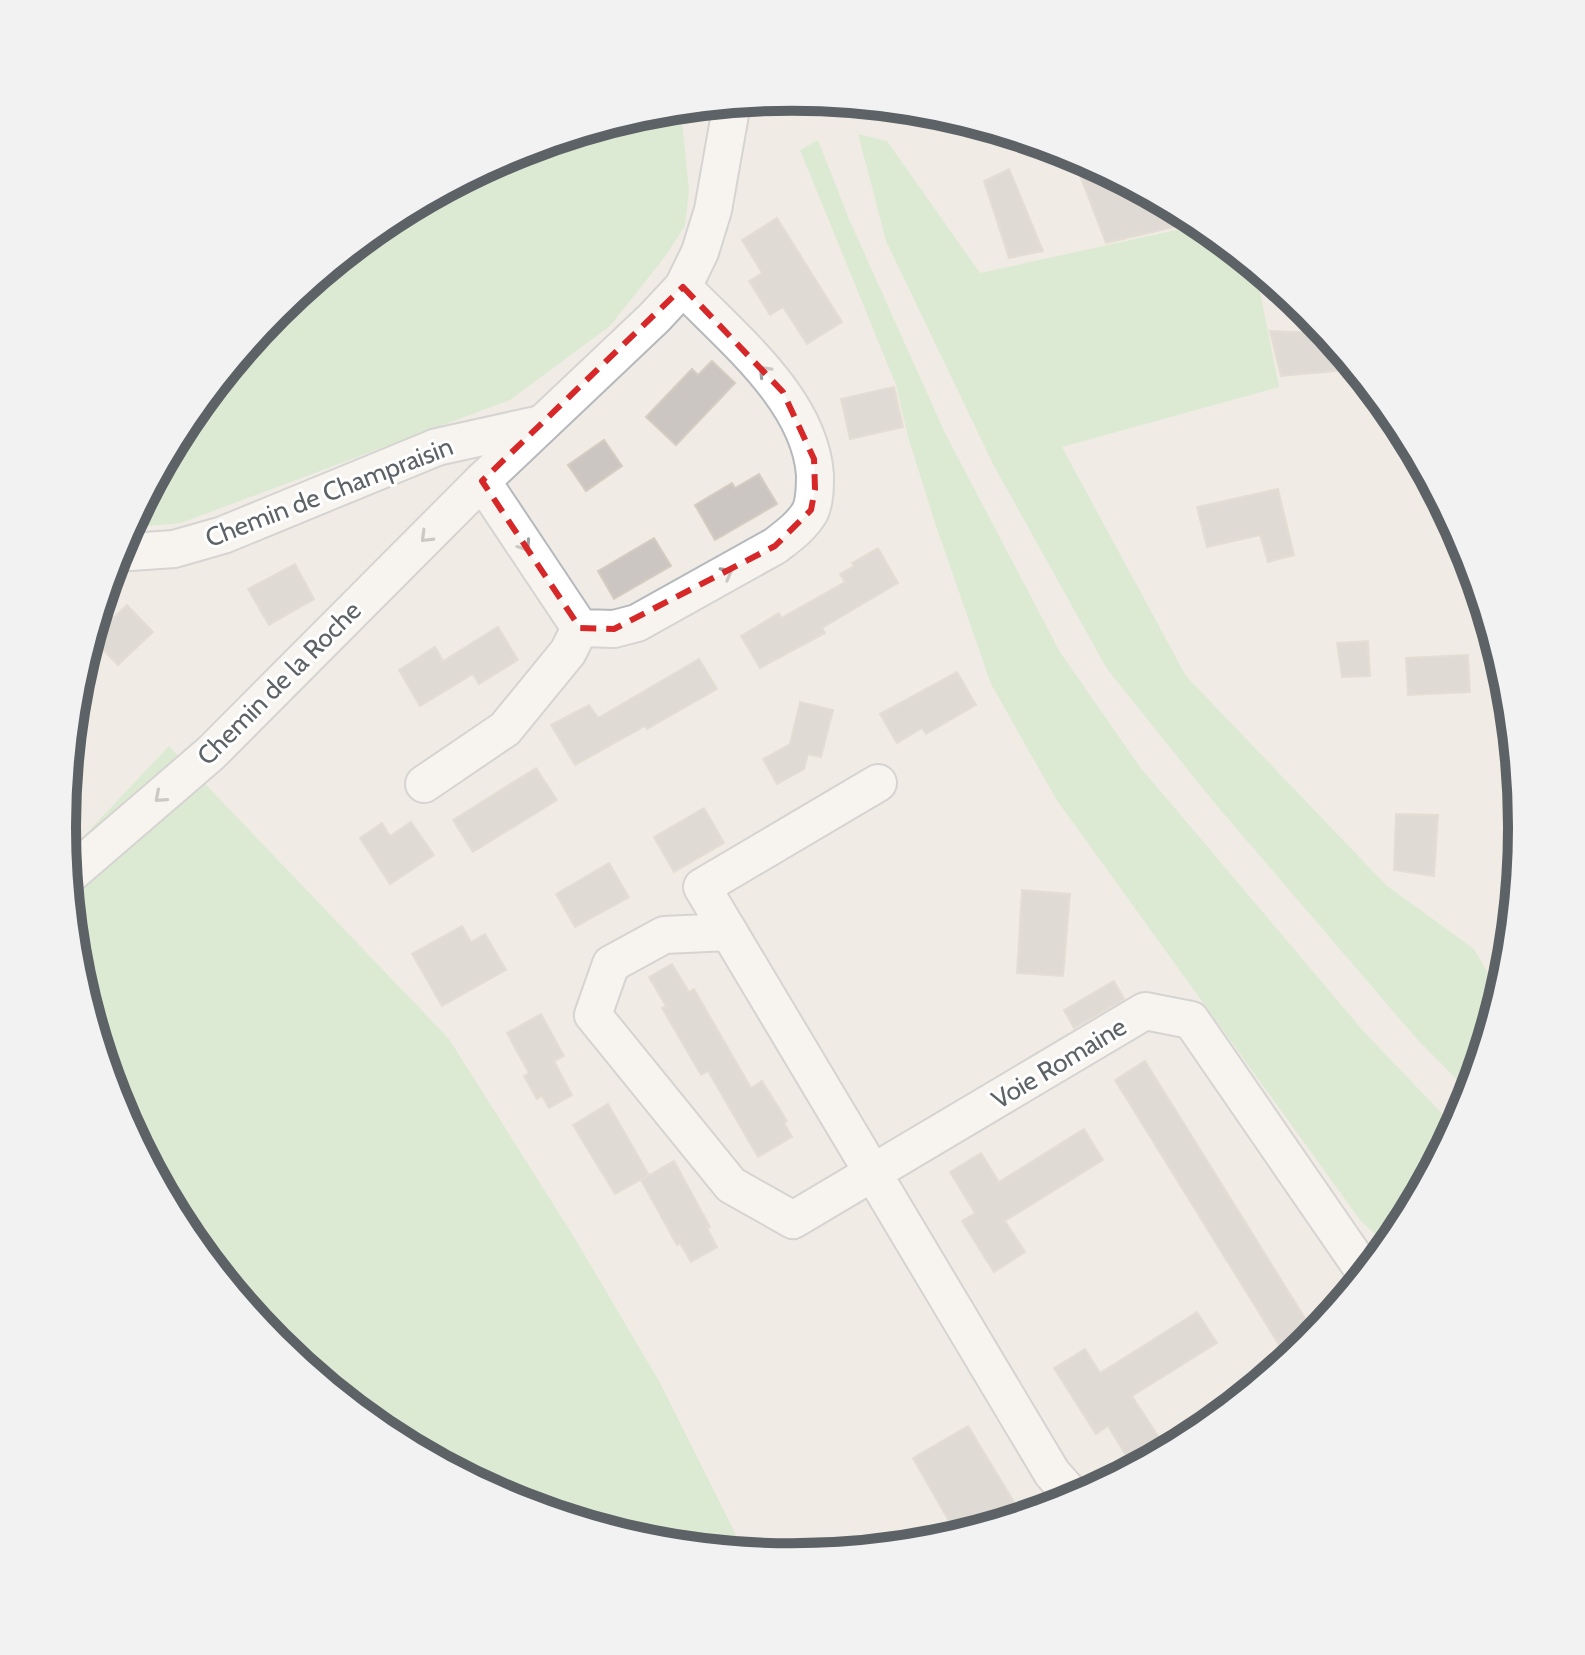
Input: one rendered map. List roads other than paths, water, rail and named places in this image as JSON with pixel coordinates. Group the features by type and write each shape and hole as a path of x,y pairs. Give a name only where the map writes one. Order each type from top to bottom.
{"street":[{"name":"Chemin de la Roche","path":"78,868 211,753 482,481 683,287 700,252 713,210 730,114"},
{"path":"580,628 614,629 637,623 775,546 795,531 811,510 815,489 814,459 796,414 783,392 683,287"},
{"name":"Chemin de Champraisin","path":"131,552 174,549 223,535 437,447 541,424"},
{"path":"482,481 580,628"},
{"path":"424,784 505,729 568,652 580,628"},
{"path":"878,783 702,887 1052,1473 1066,1489"},
{"name":"Voie Romaine","path":"729,932 664,935 611,964 593,1015 731,1185 793,1220 1145,1011 1191,1020 1360,1265"}]}
